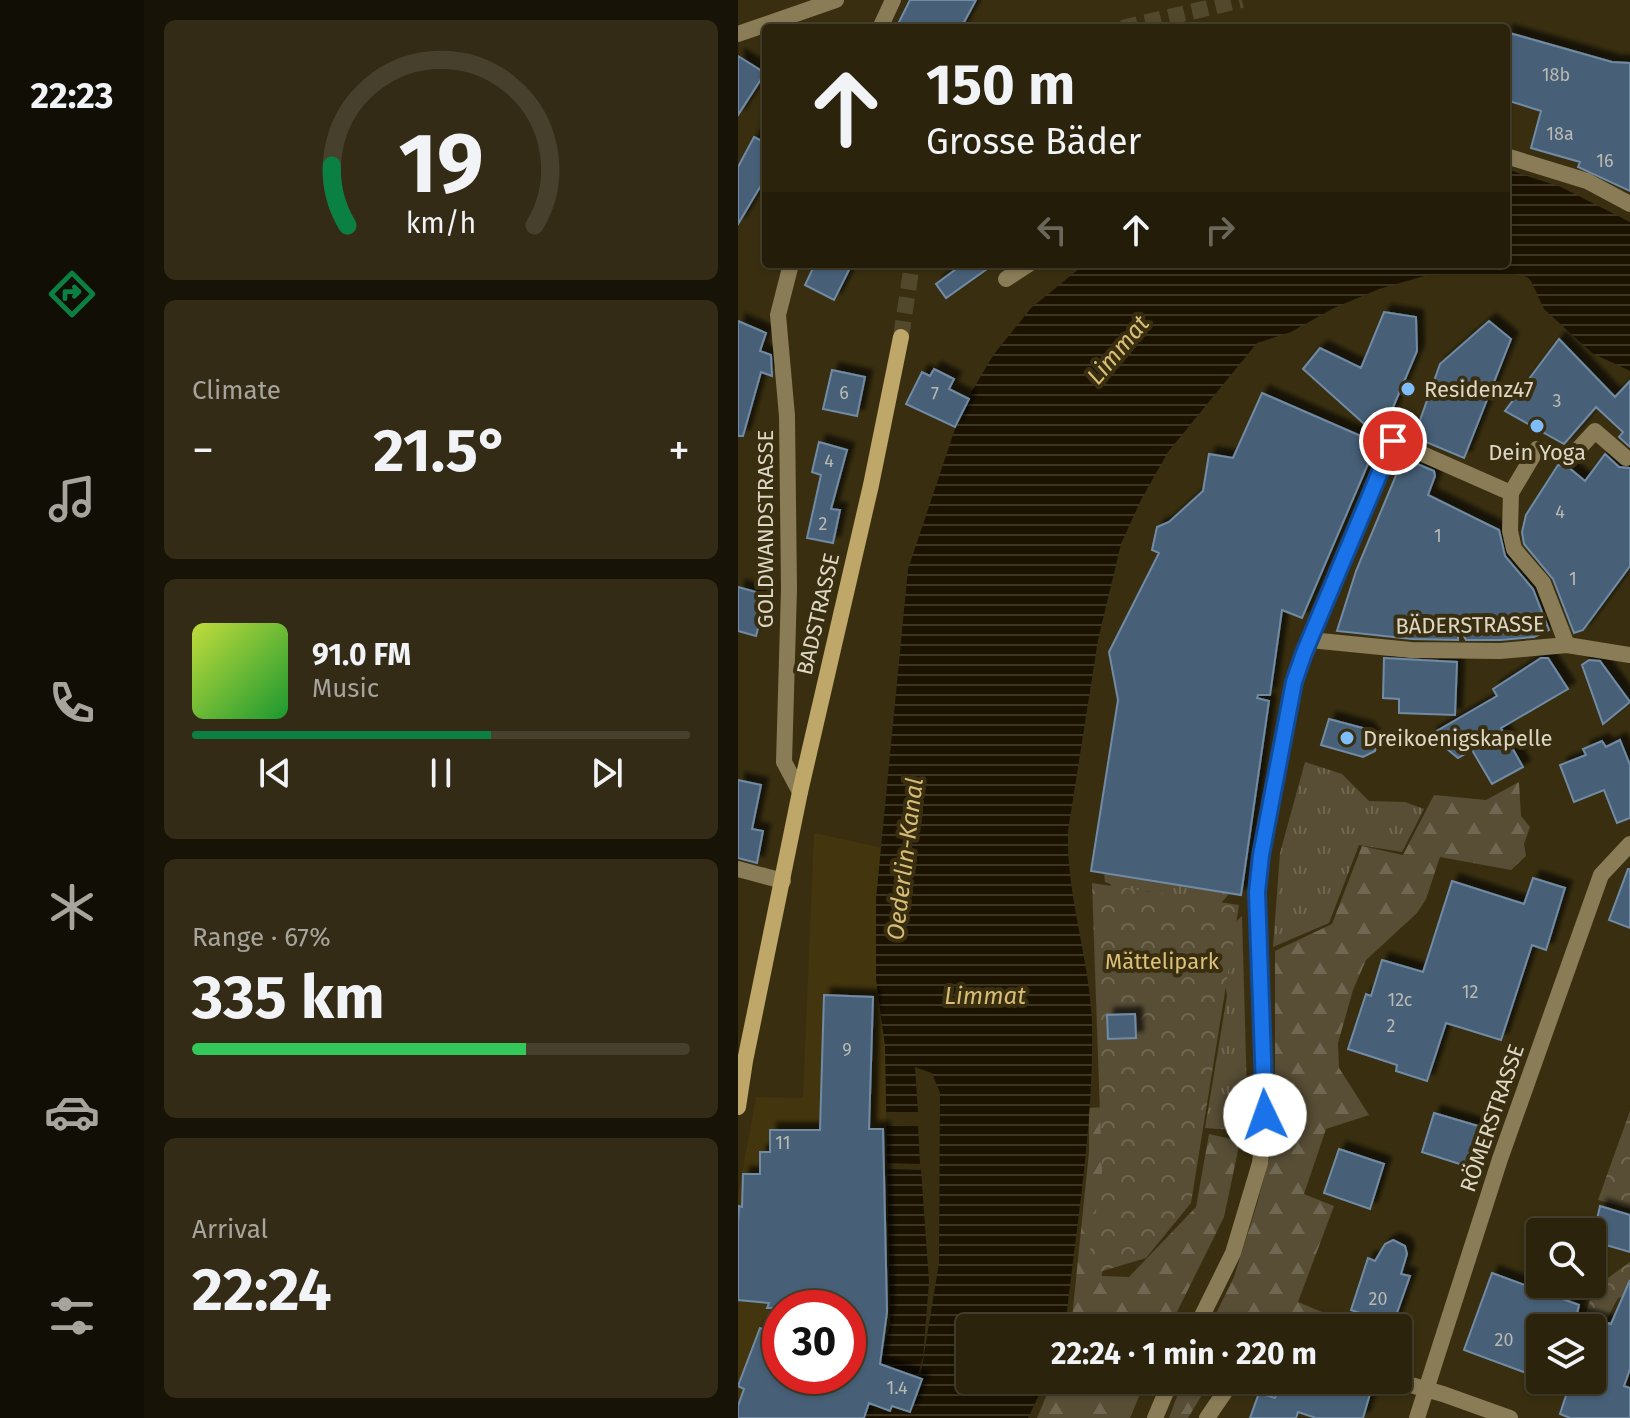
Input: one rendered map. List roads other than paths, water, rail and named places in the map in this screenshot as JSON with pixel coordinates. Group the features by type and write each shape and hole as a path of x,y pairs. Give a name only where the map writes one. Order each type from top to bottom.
{"main road":[{"name":"BADSTRASSE","path":"739,1100 800,792 901,337"}],"street":[{"path":"767,24 836,0"},
{"path":"882,24 893,0"},
{"path":"738,34 762,26"},
{"path":"1510,157 1587,181 1630,204"},
{"name":"GOLDWANDSTRASSE","path":"790,268 778,315 787,416 789,589 784,762 800,792"},
{"path":"1006,279 1023,268"},
{"path":"1567,645 1543,583 1514,549 1510,531 1511,493 1537,449 1571,457 1595,431 1626,458"},
{"path":"1203,1314 1233,1253 1260,1163 1265,1115 1257,892 1294,682 1393,441 1511,493"},
{"name":"BÄDERSTRASSE","path":"1310,640 1411,650 1500,651 1567,645 1630,655"},
{"name":"RÖMERSTRASSE","path":"1417,1418 1500,1159 1601,875 1630,844"},
{"path":"738,869 783,881"},
{"path":"1412,1386 1510,1418"},
{"path":"1155,1418 1165,1394"},
{"path":"1207,1418 1223,1394"}],"water":[{"name":"Limmat","path":"1510,170 1561,187 1630,222 1630,371 1592,353 1544,309 1527,277 1514,274 1428,275 1379,289 1334,308 1291,332 1257,343 1168,452 1121,544 1098,640 1068,831 1071,879 1090,1000 1092,1062 1087,1138 1067,1314 956,1314 956,1394 1039,1394 1028,1418 861,1418 890,1325 885,1046 876,979 876,899 908,569 955,429 972,391 994,354 1031,308 1080,268 1510,268"}],"tunnel":[{"path":"1139,24 1242,0"},
{"path":"901,337 911,268"}],"place":[{"name":"Residenz47","path":"1408,389"},
{"name":"Dein Yoga","path":"1537,426"},
{"name":"Dreikoenigskapelle","path":"1347,738"}],"water label":[{"name":"Oederlin-Kanal","path":"905,859"}],"park label":[{"name":"Mättelipark","path":"1162,961"}]}
